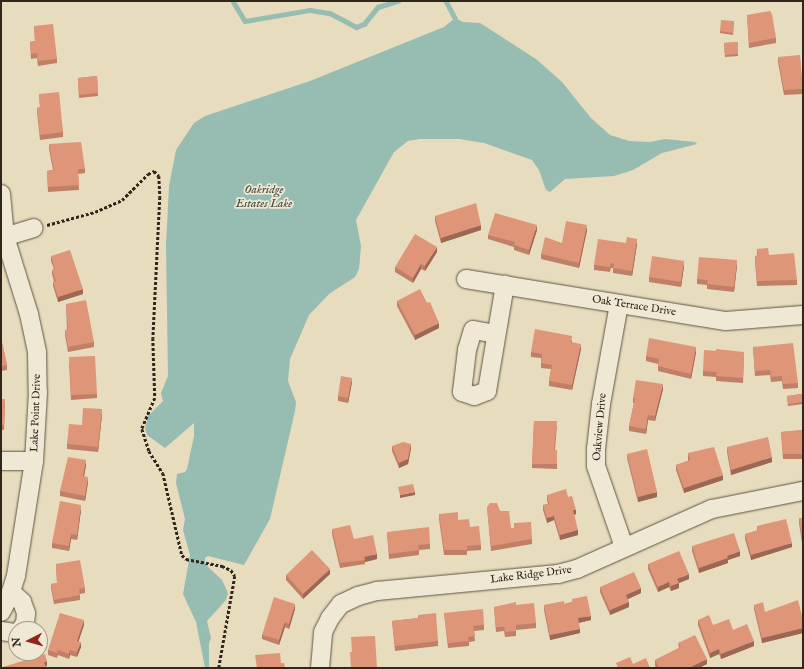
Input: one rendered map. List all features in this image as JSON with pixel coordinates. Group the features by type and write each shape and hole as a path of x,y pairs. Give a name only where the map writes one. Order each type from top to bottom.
{"street":[{"name":"Lake Point Drive","path":"1,194 3,237 29,314 37,353 38,392 34,461 16,576 11,592 1,612"},
{"path":"3,237 33,228"},
{"name":"Oak Terrace Drive","path":"466,279 726,321 803,315"},
{"path":"496,334 505,285"},
{"name":"Oakview Drive","path":"619,304 601,404 596,449 596,466 624,546"},
{"path":"1,461 34,461"},
{"name":"Lake Ridge Drive","path":"320,668 323,632 330,618 341,604 358,596 377,591 558,574 577,569 624,546 712,509 803,490"},
{"path":"11,592 22,602 26,613 25,621"}],"path":[{"path":"33,228 95,212 122,200 148,174 154,171 159,176 160,197 153,338 155,398 142,429 149,450 163,473 171,498 178,542 186,559 214,562 231,570 236,582 230,598 219,668"}],"water":[{"name":"Oakridge Estates Lake","path":"455,18 463,22 480,23 536,59 562,82 591,118 610,135 629,141 650,142 665,139 695,142 697,144 662,153 633,170 614,176 565,179 550,192 546,190 539,170 532,160 484,143 459,139 420,139 408,141 394,152 356,220 361,246 359,269 355,277 329,294 309,315 290,359 288,381 296,402 295,411 270,519 244,565 208,556 205,558 205,564 222,580 228,593 226,600 207,621 211,638 209,643 209,668 205,668 196,622 183,594 190,555 183,530 185,519 176,483 177,474 185,472 187,469 194,436 194,423 165,448 147,435 145,429 148,416 163,401 161,393 168,376 166,245 169,186 176,150 194,123 205,116 310,81 444,27"}],"building":[{"path":"770,11 772,14 776,38 749,43 747,15"},
{"path":"721,20 734,21 733,33 720,31"},
{"path":"53,24 57,59 38,61 37,53 31,54 30,42 35,41 34,26"},
{"path":"738,42 738,54 725,55 724,43"},
{"path":"800,55 803,89 784,90 778,57"},
{"path":"97,76 98,93 79,95 78,78"},
{"path":"59,92 63,132 40,135 37,108 40,107 39,94"},
{"path":"81,142 85,169 78,169 79,185 48,187 47,171 54,170 49,144"},
{"path":"476,203 481,225 441,238 435,216"},
{"path":"495,213 537,225 529,250 514,245 515,242 488,235"},
{"path":"566,221 587,225 579,263 541,254 545,237 562,243"},
{"path":"415,234 437,247 425,266 421,264 413,278 395,267"},
{"path":"627,237 637,239 632,271 613,268 614,264 611,263 610,267 594,265 598,239 626,243"},
{"path":"768,248 769,255 794,253 797,280 757,281 755,256 758,255 757,249"},
{"path":"70,250 83,289 58,297 53,282 56,281 52,270 55,269 51,256"},
{"path":"652,256 684,261 681,282 649,277"},
{"path":"699,257 737,260 734,287 707,284 708,280 697,279"},
{"path":"420,289 427,303 430,302 439,323 415,335 397,301"},
{"path":"86,300 94,342 68,347 65,330 68,329 66,304"},
{"path":"535,329 572,336 571,342 581,344 572,385 549,381 552,365 541,363 542,354 531,352"},
{"path":"1,338 7,365 1,366"},
{"path":"649,338 696,347 691,374 658,366 659,359 646,356"},
{"path":"793,343 798,383 783,384 782,376 771,377 770,370 755,371 753,347"},
{"path":"716,349 744,352 743,378 716,376 717,372 703,371 704,350 716,351"},
{"path":"95,356 97,394 71,395 69,357"},
{"path":"341,376 352,378 348,398 338,396"},
{"path":"636,380 663,384 655,416 648,415 646,429 629,426 635,398 633,398"},
{"path":"1,383 2,399 5,399 4,425 1,425"},
{"path":"802,394 803,402 788,404 787,396"},
{"path":"83,408 102,409 98,447 67,444 69,424 82,425"},
{"path":"534,421 557,421 554,450 557,450 557,464 532,464"},
{"path":"803,430 803,454 783,454 781,432"},
{"path":"768,437 772,457 731,470 727,447"},
{"path":"403,442 411,444 408,459 399,463 392,446"},
{"path":"714,447 723,475 684,488 676,465 690,460 688,453"},
{"path":"647,449 657,492 638,497 627,454"},
{"path":"68,457 86,460 83,476 88,477 85,496 60,491"},
{"path":"413,484 415,492 400,495 398,487"},
{"path":"566,489 568,497 572,496 576,510 573,510 578,530 560,535 554,516 547,518 543,505 549,504 547,495"},
{"path":"60,501 81,505 77,535 71,534 69,546 52,543"},
{"path":"490,503 497,503 500,511 509,511 511,528 514,528 514,523 531,522 532,539 491,546 487,507"},
{"path":"458,512 458,520 469,519 470,527 479,526 481,545 467,546 467,550 444,550 439,514"},
{"path":"799,518 803,518 803,538 802,538"},
{"path":"786,519 792,543 751,555 745,534 758,530 757,526"},
{"path":"350,525 354,539 373,535 377,554 364,557 365,560 340,563 332,529"},
{"path":"429,527 430,544 418,545 419,550 389,554 387,532"},
{"path":"734,533 740,551 727,556 728,558 699,568 692,546"},
{"path":"312,550 330,569 303,594 286,575"},
{"path":"679,551 689,574 677,579 679,583 671,586 669,582 658,587 648,564"},
{"path":"80,560 85,588 79,589 80,595 54,600 51,584 57,583 56,564"},
{"path":"634,572 641,588 626,595 629,602 610,610 600,587"},
{"path":"587,596 591,616 578,618 580,629 550,635 544,605 564,601 564,604 572,602 572,599"},
{"path":"274,597 295,604 289,624 285,622 279,640 262,635"},
{"path":"798,600 803,620 803,628 762,638 754,605 763,602 765,612"},
{"path":"516,602 516,605 534,603 536,623 516,625 516,631 505,632 504,627 496,627 494,607"},
{"path":"483,609 484,625 473,626 475,636 468,637 469,641 448,643 444,613"},
{"path":"60,613 84,620 77,641 81,642 77,652 70,650 69,654 58,650 57,653 48,650"},
{"path":"436,613 438,641 395,646 392,621 419,618 418,615"},
{"path":"709,615 713,625 729,619 733,630 747,624 754,641 721,654 719,649 710,653 698,620"},
{"path":"695,635 707,659 689,668 659,668 655,660 681,647 678,643"},
{"path":"375,636 377,668 351,668 351,637"},
{"path":"280,653 281,663 284,663 285,668 257,668 255,655"},
{"path":"630,657 633,664 646,658 650,668 618,668 616,663"},
{"path":"22,661 47,661 44,662 46,668 3,667"}],"waterway":[{"path":"233,1 245,21 310,10 330,13 356,27 364,24 378,7 398,1"},
{"path":"446,1 455,18"}]}
